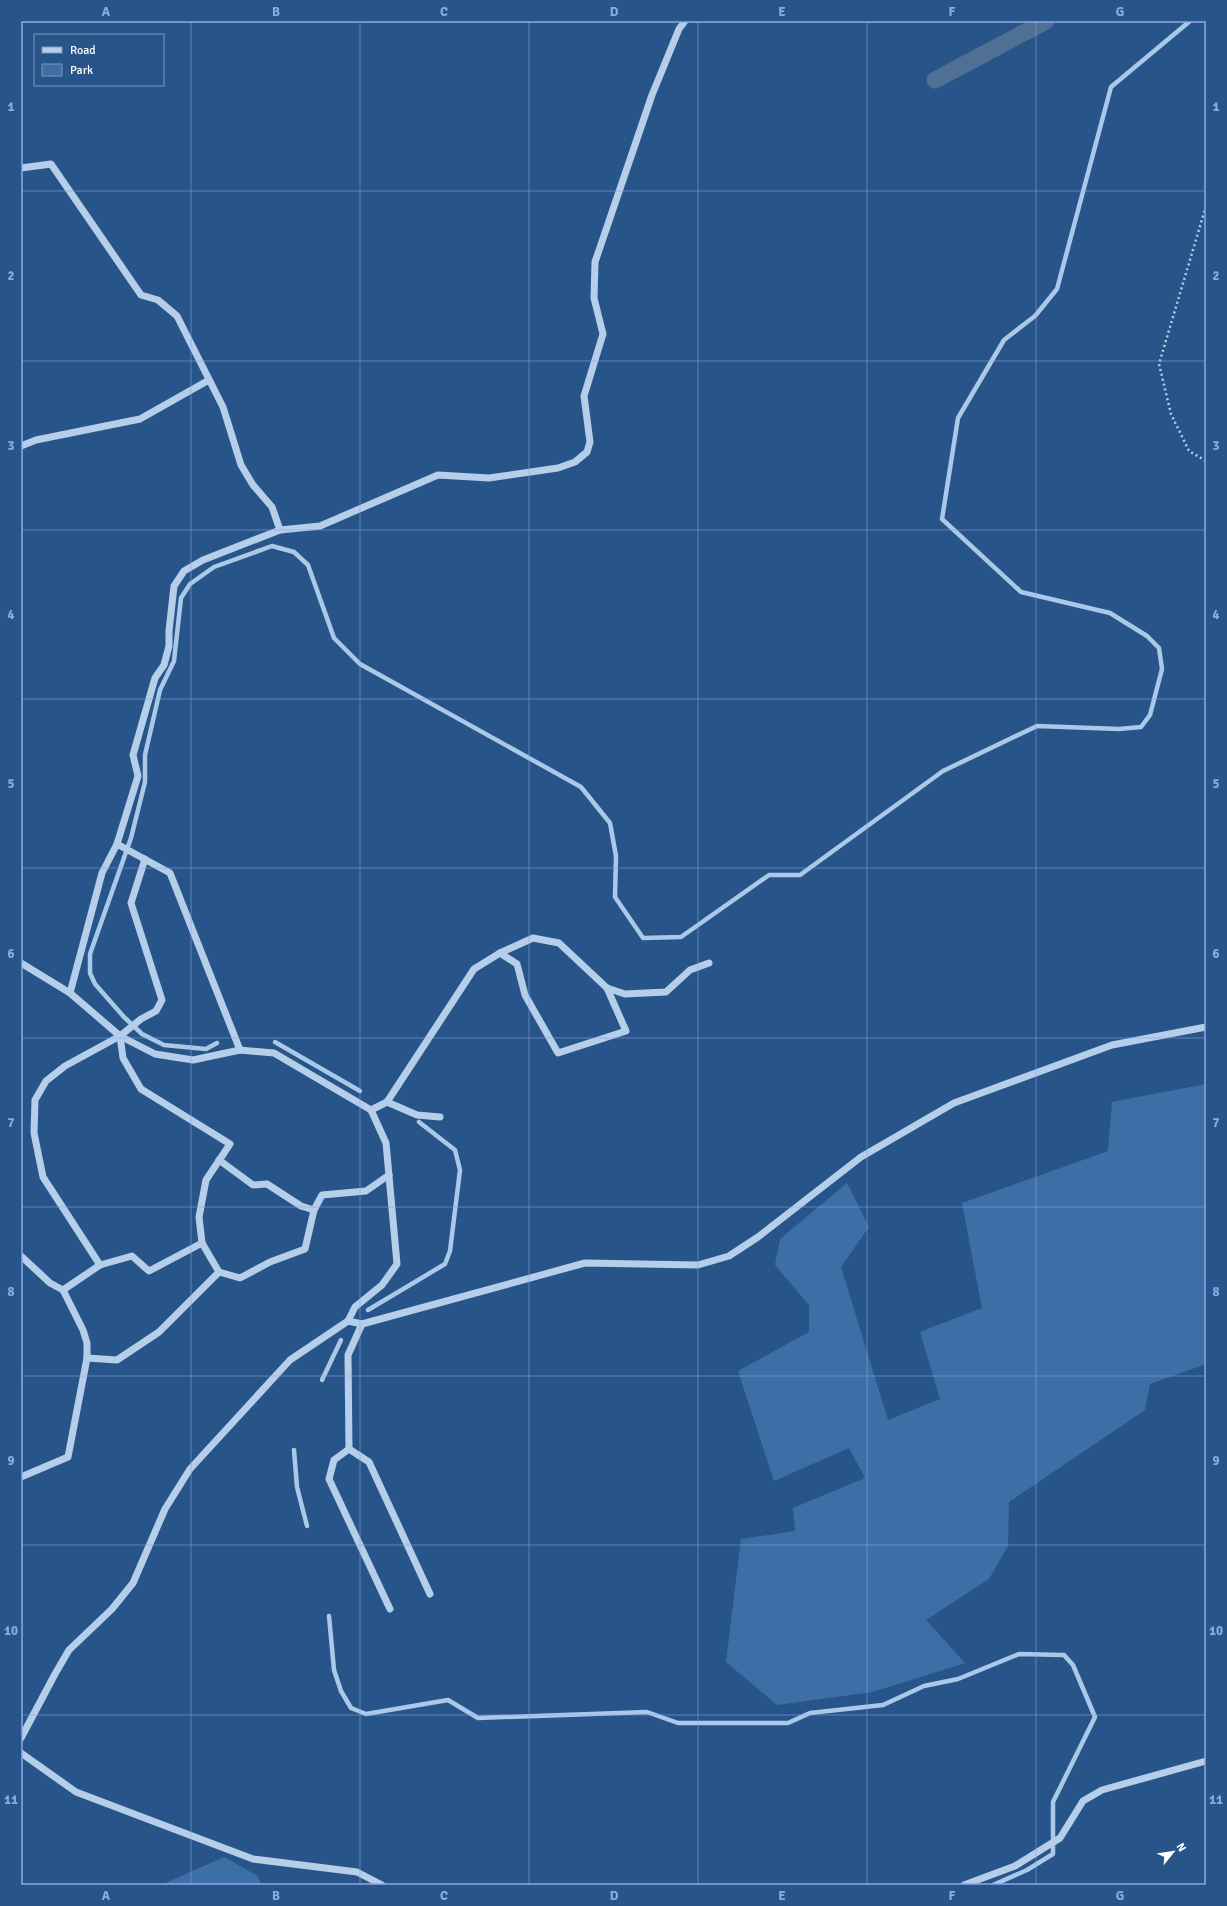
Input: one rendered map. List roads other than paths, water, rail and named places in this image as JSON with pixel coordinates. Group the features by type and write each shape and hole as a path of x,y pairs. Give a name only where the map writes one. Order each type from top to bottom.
{"street":[{"path":"70,992 102,873 119,845 138,776 133,756 155,678 164,665 169,646 169,631 174,586 184,572 203,560 280,530 320,526 438,475 489,478 558,468 575,462 587,452 590,442 584,396 603,334 594,298 596,262 652,95 679,29 685,21"},
{"path":"21,168 51,164 141,295 158,300 177,316 222,407 241,465 253,485 272,507 280,530"},
{"path":"21,446 36,440 140,419 209,380"},
{"path":"119,845 135,852 170,873 240,1050"},
{"path":"100,1265 43,1177 34,1132 35,1100 46,1081 65,1066 120,1036 139,1020 156,1011 162,1000 131,903 145,859"},
{"path":"371,1110 387,1102 474,969 500,953 533,938 559,943 607,988 626,1031 558,1053 525,995 517,964 500,953"},
{"path":"21,963 70,992 120,1036 155,1054 192,1060 240,1050 274,1053 371,1110 386,1143 397,1264 382,1285 355,1307 348,1321 290,1360 190,1469 165,1509 133,1583 112,1609 69,1650 21,1738"},
{"path":"607,988 626,994 666,992 690,970 709,963"},
{"path":"348,1321 362,1324 585,1263 698,1264 729,1256 758,1237 861,1157 954,1103 1112,1045 1206,1026"},
{"path":"120,1036 124,1058 141,1089 230,1144 206,1180 199,1217 202,1243 219,1272 240,1278 270,1262 305,1249 314,1210 322,1195 366,1190 389,1175"},
{"path":"387,1102 418,1115 440,1117"},
{"path":"219,1160 253,1185 267,1184 301,1206 314,1210"},
{"path":"63,1290 100,1265 132,1256 149,1271 202,1243"},
{"path":"21,1256 50,1283 63,1290 83,1330 87,1343 87,1358 68,1457 21,1477"},
{"path":"87,1358 117,1360 159,1332 219,1272"},
{"path":"349,1449 348,1355 362,1324"},
{"path":"349,1449 369,1462 430,1594"},
{"path":"349,1449 334,1460 329,1479 390,1609"},
{"path":"21,1753 76,1792 253,1859 357,1872 382,1885"},
{"path":"964,1885 1015,1866 1060,1838 1083,1801 1102,1790 1206,1761"}],"waterway":[{"path":"935,80 1046,21"},
{"path":"217,1043 206,1049 164,1045 142,1034 124,1017 95,984 90,973 90,954 131,838 145,782 145,755 160,690 174,661 181,598 190,584 214,567 272,546 294,552 308,565 334,638 360,664 581,787 610,823 616,856 615,897 643,938 681,937 769,875 800,875 943,771 1037,726 1119,729 1141,727 1150,715 1162,669 1159,648 1147,636 1110,613 1021,592 942,519 958,418 1004,340 1035,316 1057,289 1111,87 1190,21"},
{"path":"275,1042 360,1091"},
{"path":"368,1310 445,1264 450,1251 460,1170 455,1150 419,1122"},
{"path":"322,1380 341,1340"},
{"path":"294,1450 297,1487 307,1526"},
{"path":"329,1616 334,1670 341,1691 351,1708 366,1714 448,1700 478,1718 647,1712 678,1723 788,1723 810,1713 883,1705 924,1686 958,1679 1019,1654 1064,1655 1073,1665 1095,1717 1053,1802 1053,1854 1027,1870 993,1885"}]}
